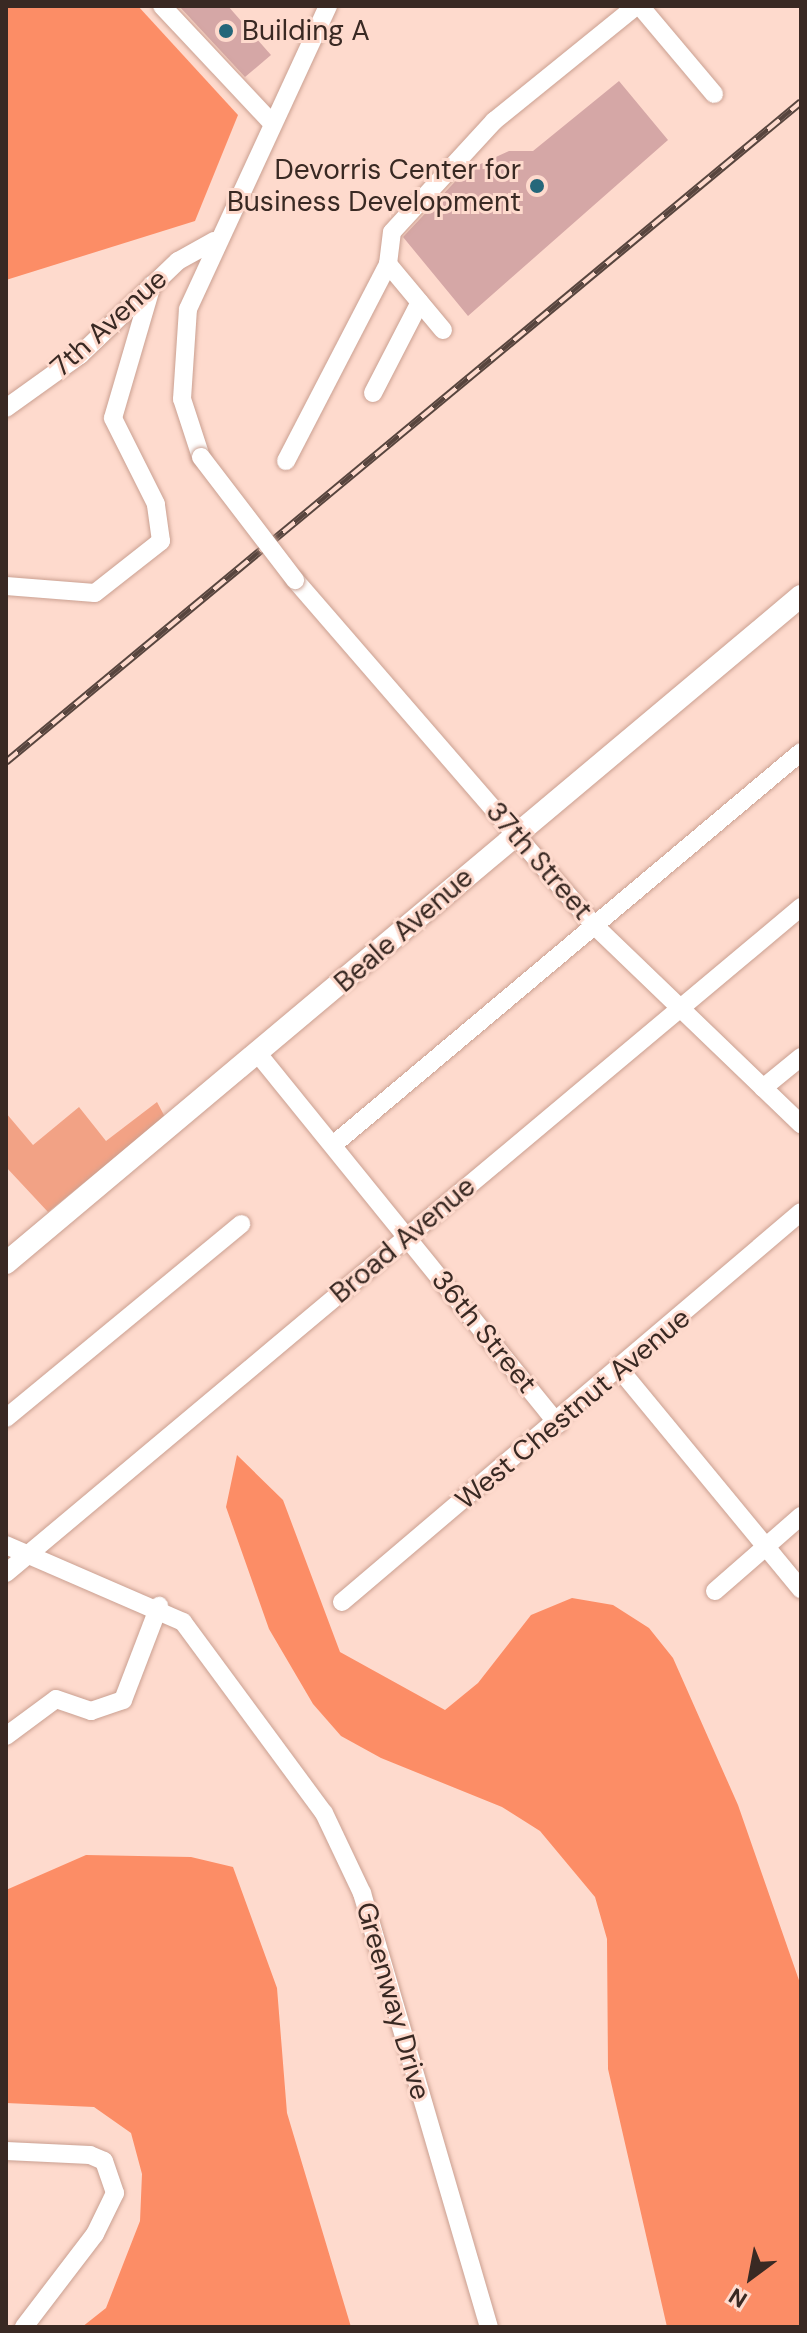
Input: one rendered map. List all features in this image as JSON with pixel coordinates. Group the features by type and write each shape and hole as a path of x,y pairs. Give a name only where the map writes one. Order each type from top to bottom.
{"main road":[{"name":"Beale Avenue","path":"6,1263 259,1055 801,596"}],"street":[{"path":"162,6 272,123"},
{"path":"214,241 328,6"},
{"path":"443,330 388,264 386,251 404,213 494,121 638,6 714,94"},
{"name":"7th Avenue","path":"6,408 80,355 152,285 214,241"},
{"name":"37th Street","path":"214,241 188,309 180,371 201,457 295,580 595,926 801,1124"},
{"path":"286,461 388,264"},
{"path":"6,586 95,593 161,541 156,504 113,418 152,285"},
{"path":"373,393 420,302"},
{"path":"333,1145 801,752"},
{"name":"Broad Avenue","path":"6,1573 801,907"},
{"name":"36th Street","path":"259,1055 558,1424"},
{"path":"763,1088 801,1057"},
{"name":"West Chestnut Avenue","path":"342,1602 621,1371 801,1212"},
{"path":"6,1418 241,1224"},
{"path":"621,1371 801,1589"},
{"path":"715,1591 801,1516"},
{"name":"Greenway Drive","path":"6,1545 159,1606 193,1632 245,1698 324,1813 362,1893 489,2327"},
{"path":"6,1736 56,1699 91,1711 115,1707 131,1688 159,1606"},
{"path":"6,2151 90,2155 104,2161 115,2193 95,2234 24,2327"}],"shaded area":[{"path":"6,6 138,6 238,115 195,221 6,280"},
{"path":"157,1102 165,1117 48,1212 6,1167 6,1113 33,1145 79,1107 106,1141"},
{"path":"237,1455 283,1500 340,1652 445,1710 478,1683 531,1615 572,1598 613,1605 649,1628 673,1658 738,1805 801,1986 801,2327 667,2327 608,2069 607,1939 595,1897 540,1831 502,1807 381,1758 341,1736 313,1704 269,1629 226,1507"},
{"path":"86,1855 191,1857 233,1867 277,1988 287,2113 351,2327 82,2327 106,2308 140,2221 142,2174 131,2133 94,2107 6,2103 6,1890"}],"building":[{"name":"Building A","path":"179,6 228,6 271,55 245,77"},
{"name":"Devorris Center for Business Development","path":"619,81 668,140 468,316 403,237 465,171 509,151 533,151"}],"railway":[{"path":"6,762 801,102"}],"place":[{"name":"Building A","path":"226,31"},
{"name":"Devorris Center for Business Development","path":"537,186"}]}
